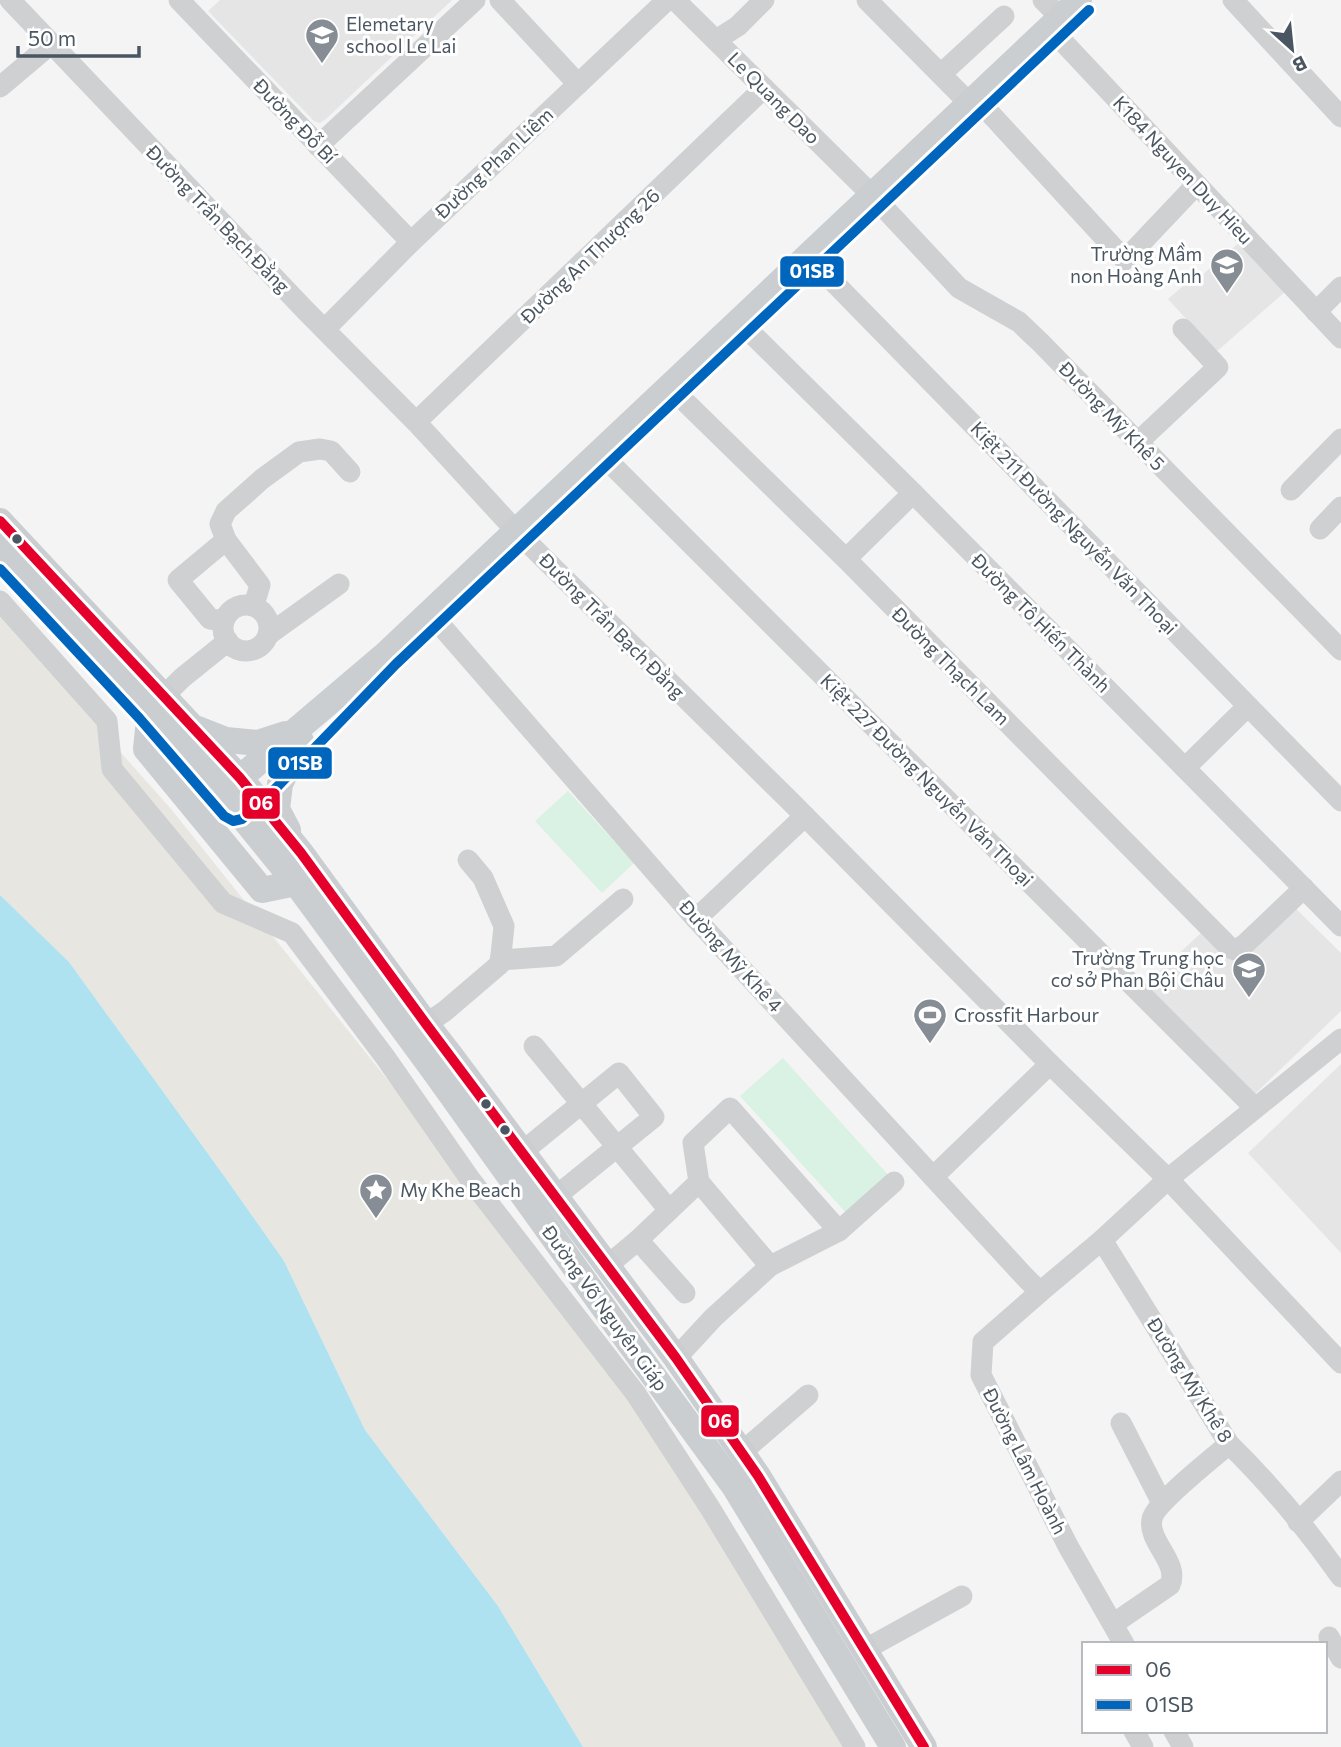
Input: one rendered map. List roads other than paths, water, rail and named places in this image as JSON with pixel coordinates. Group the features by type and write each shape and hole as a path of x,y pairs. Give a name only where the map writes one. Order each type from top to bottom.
{"main road":[{"path":"237,792 973,101 1058,11"},
{"name":"Đường Võ Nguyên Giáp","path":"0,521 237,792 301,853 676,1358 742,1452 924,1747"},
{"name":"Đường Võ Nguyên Giáp","path":"0,548 157,703 194,727 296,883 734,1486 893,1747"},
{"path":"157,703 146,749 262,890 296,883"},
{"path":"194,727 226,740 258,743 298,736"},
{"path":"298,736 280,784 276,809 301,853"}],"street":[{"name":"Đường Trần Bạch Đằng","path":"10,0 306,311 416,422 516,531 1168,1179 1341,1363"},
{"name":"Đường Đỗ Bí","path":"179,0 411,242"},
{"path":"318,146 475,0"},
{"path":"500,0 578,84"},
{"name":"Đường Phan Liêm","path":"325,329 411,242 667,0"},
{"name":"Le Quang Dao","path":"675,0 873,196"},
{"path":"716,40 738,26 764,0"},
{"path":"867,0 887,10 941,74 973,101 1125,260 1196,185"},
{"path":"1233,0 1341,117"},
{"name":"K184 Nguyen Duy Hieu","path":"1058,11 1196,185 1341,338"},
{"path":"941,74 1004,16"},
{"path":"0,87 51,44"},
{"name":"Đường An Thượng 26","path":"416,422 764,88"},
{"name":"Đường Mỹ Khê 5","path":"873,196 959,288 1019,322 1341,650"},
{"name":"Kiệt 211 Đường Nguyễn Văn Thoại","path":"807,255 1341,801"},
{"path":"1316,312 1341,287"},
{"name":"Đường Tô Hiến Thành","path":"740,322 1341,926"},
{"path":"1138,442 1219,367 1183,329"},
{"name":"Đường Thạch Lam","path":"670,387 846,559 1230,948 1235,950 1244,945 1304,888"},
{"path":"1291,490 1341,439"},
{"path":"254,606 260,585 226,540 220,524 226,511 299,452 320,449 331,451 351,472"},
{"name":"Kiệt 227 Đường Nguyễn Văn Thoại","path":"599,452 1255,1108"},
{"path":"846,559 913,493"},
{"path":"1320,529 1341,507"},
{"path":"226,540 178,580 210,619 226,631 232,646 246,650 260,646 268,635 339,584"},
{"path":"0,601 107,722 112,769 223,903 292,933 385,1056 470,1179 557,1273 643,1388 710,1508 855,1747"},
{"path":"157,703 226,631 233,609 239,606 254,606 265,614 268,620 268,635"},
{"name":"Đường Mỹ Khê 4","path":"430,613 696,919 1040,1292"},
{"path":"1185,768 1248,706"},
{"path":"696,919 805,816"},
{"path":"426,1024 500,964 504,926 483,878 468,860"},
{"path":"500,960 556,956 624,899"},
{"name":"Đường Lâm Hoành","path":"1123,1642 1068,1546 982,1375 983,1342 1102,1240 1168,1179 1341,1039"},
{"path":"385,1056 404,1044"},
{"path":"534,1046 669,1210"},
{"path":"933,1177 1050,1064"},
{"path":"522,1152 619,1073 654,1117 555,1197"},
{"path":"770,1266 699,1182 693,1143 730,1108 839,1231"},
{"path":"470,1179 489,1164"},
{"path":"607,1266 699,1182"},
{"path":"676,1358 713,1318 770,1266 839,1231 894,1182"},
{"path":"638,1240 685,1293"},
{"name":"Đường Mỹ Khê 8","path":"1102,1240 1229,1444 1256,1470 1341,1577"},
{"path":"742,1452 808,1395"},
{"path":"1121,1423 1162,1503"},
{"path":"1113,1624 1170,1585 1173,1573 1152,1529 1152,1519 1162,1503 1229,1444"},
{"path":"1298,1522 1341,1482"},
{"path":"710,1508 728,1496"},
{"path":"864,1650 962,1596"},
{"path":"1329,1637 1341,1658"},
{"path":"807,1668 826,1658"}],"water":[{"path":"0,895 69,962 284,1261 365,1430 498,1606 583,1747 0,1747"}],"place":[{"name":"Elemetary school Le Lai","path":"322,65"},
{"name":"Trường Mầm non Hoàng Anh","path":"1227,295"},
{"name":"Trường Trung học cơ sở Phan Bội Châu","path":"1249,999"},
{"name":"Crossfit Harbour","path":"930,1045"},
{"name":"My Khe Beach","path":"376,1220"}]}
